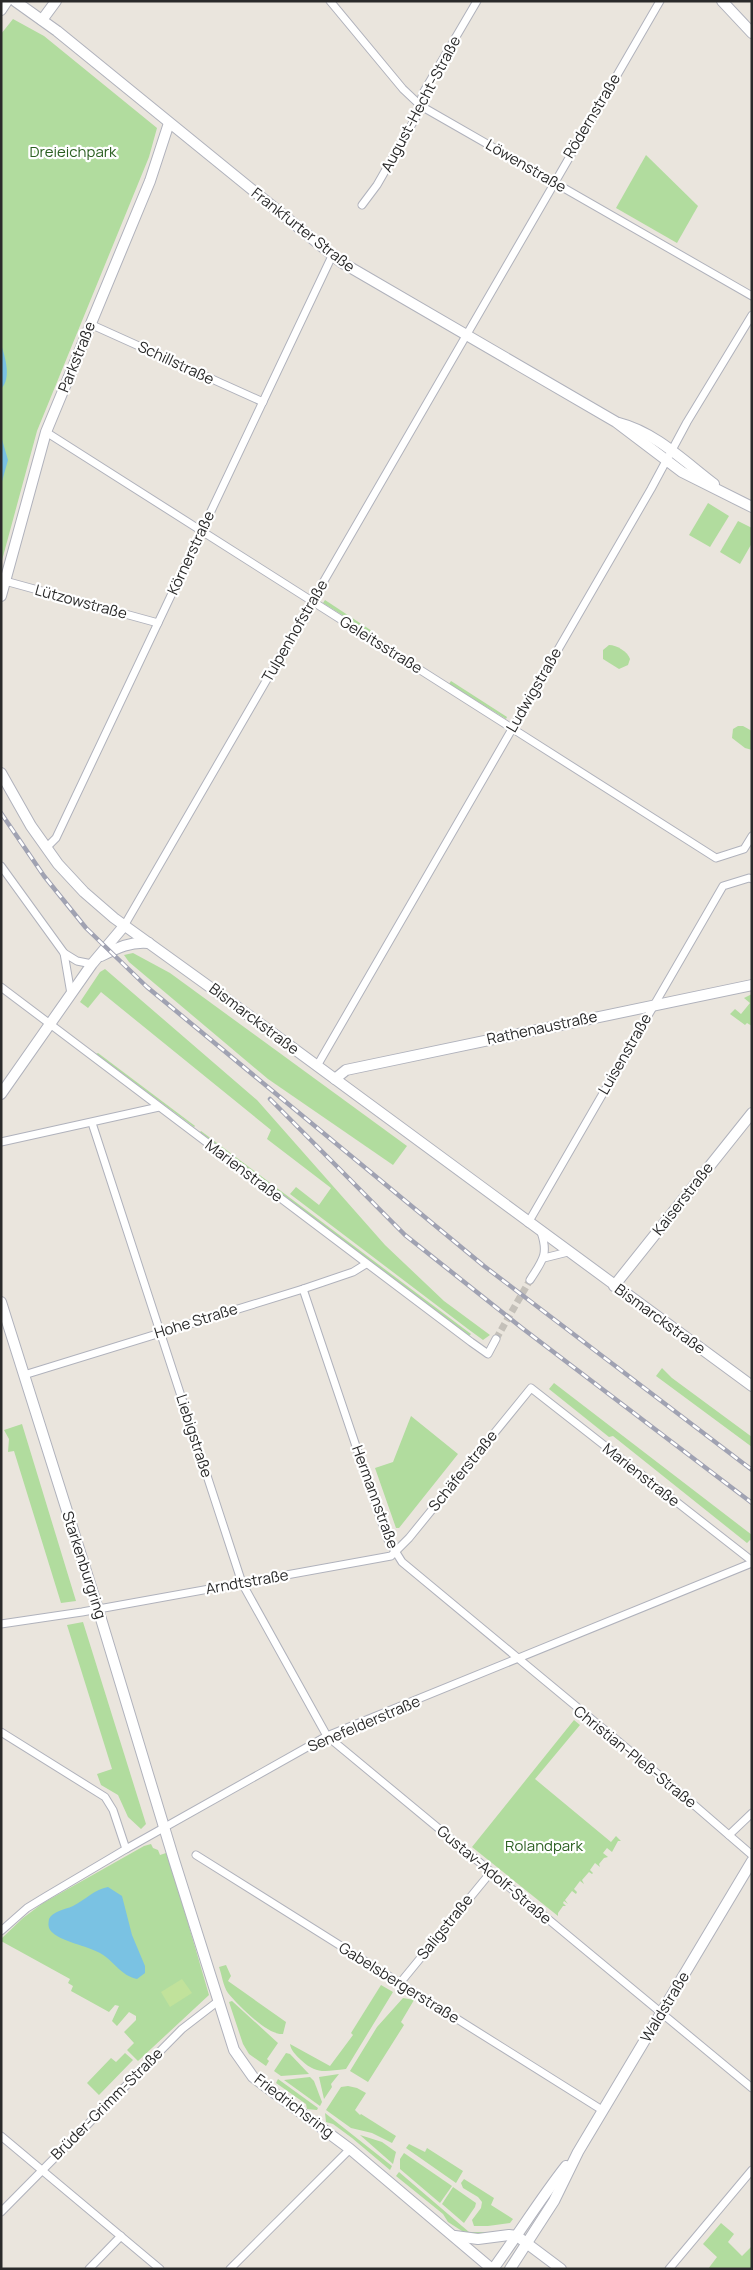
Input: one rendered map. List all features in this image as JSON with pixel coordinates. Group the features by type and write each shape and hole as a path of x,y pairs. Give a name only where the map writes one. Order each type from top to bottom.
{"main road":[{"path":"1,10 7,1"},
{"name":"Frankfurter Straße","path":"15,1 42,20 332,256 616,422 666,462 698,481 721,490 752,507"},
{"path":"42,20 56,1"},
{"path":"722,1 752,33"},
{"name":"Parkstraße","path":"1,596 46,432 150,181 169,123"},
{"name":"Frankfurter Straße","path":"616,422 633,427 671,451 721,490"},
{"name":"Bismarckstraße","path":"1,773 31,826 46,848 76,885 124,926 752,1386"},
{"path":"1,1094 95,960 124,926"},
{"path":"95,960 125,945 139,942 149,943"},
{"name":"Rathenaustraße","path":"335,1079 346,1070 752,985"},
{"name":"Kaiserstraße","path":"614,1286 752,1113"},
{"name":"Starkenburgring","path":"1,1302 165,1828"},
{"name":"Friedrichsring","path":"165,1828 231,2045 246,2069 259,2082 350,2148 492,2269"},
{"name":"Waldstraße","path":"510,2269 554,2201 578,2152 602,2110 752,1861"},
{"name":"Waldstraße","path":"492,2269 517,2236 544,2194 578,2152"},
{"path":"454,2236 478,2239 509,2235 517,2236 560,2269"}],"street":[{"name":"Löwenstraße","path":"330,1 403,89 421,106 752,296"},
{"name":"August-Hecht-Straße","path":"362,205 378,185 416,117 421,106 423,93 477,1"},
{"name":"Rödernstraße","path":"466,335 660,1"},
{"name":"Körnerstraße","path":"46,848 56,838 332,256"},
{"name":"Ludwigstraße","path":"317,1066 671,451 752,315"},
{"name":"Schillstraße","path":"90,324 263,402"},
{"name":"Tulpenhofstraße","path":"124,926 466,335"},
{"name":"Geleitsstraße","path":"46,432 716,858 744,850 752,836"},
{"name":"Lützowstraße","path":"5,581 158,623"},
{"path":"1,866 64,953 77,961 95,960"},
{"name":"Luisenstraße","path":"528,1223 723,886 750,878"},
{"path":"64,953 72,995"},
{"name":"Marienstraße","path":"1,987 366,1264 488,1354 496,1339"},
{"path":"1,1142 158,1107"},
{"name":"Liebigstraße","path":"92,1123 242,1583 327,1736"},
{"path":"530,1280 544,1258 545,1246 541,1232"},
{"path":"544,1258 568,1252"},
{"name":"Hohe Straße","path":"24,1375 353,1272 366,1264"},
{"name":"Hermannstraße","path":"303,1288 387,1538 395,1553 402,1562 517,1659"},
{"name":"Marienstraße","path":"531,1388 752,1562"},
{"name":"Schäferstraße","path":"395,1553 531,1388"},
{"name":"Arndtstraße","path":"1,1624 384,1559 395,1553"},
{"name":"Senefelderstraße","path":"1,1931 27,1908 126,1849 327,1736 752,1562"},
{"name":"Christian-Pleß-Straße","path":"517,1659 752,1855"},
{"path":"2,1733 104,1797 113,1810 126,1849"},
{"name":"Gustav-Adolf-Straße","path":"327,1736 752,2088"},
{"path":"729,1835 752,1813"},
{"name":"Gabelsbergerstraße","path":"196,1855 602,2110"},
{"name":"Saligstraße","path":"400,1983 491,1872"},
{"name":"Brüder-Grimm-Straße","path":"1,2212 182,2029 217,2002"},
{"path":"1,2136 160,2269"},
{"path":"230,2269 350,2148"},
{"path":"669,2269 752,2170"},
{"path":"89,2269 121,2236"}],"green space":[{"name":"Dreieichpark","path":"13,19 44,36 157,128 149,157 37,431 1,564 1,34"},
{"path":"646,155 698,206 677,243 616,208"},
{"path":"708,503 729,516 710,547 689,535"},
{"path":"738,521 752,528 752,543 740,564 720,552"},
{"path":"325,600 375,633 374,635 323,603"},
{"path":"609,645 625,651 630,659 628,665 619,669 603,659 603,650"},
{"path":"451,681 507,717 506,719 449,684"},
{"path":"743,726 752,731 752,750 745,748 732,738 733,729"},
{"path":"133,953 170,973 407,1146 393,1165 268,1079 129,962 124,955"},
{"path":"105,969 257,1100 385,1245 444,1301 490,1335 483,1340 290,1194 296,1187 319,1205 331,1188 267,1139 271,1130 101,992 88,1008 80,1002 100,972"},
{"path":"752,994 752,1026 747,1023 745,1025 730,1014 735,1009 741,1014 750,1003 744,998"},
{"path":"98,1053 195,1126 96,1054"},
{"path":"201,1131 471,1334 469,1336"},
{"path":"662,1368 672,1378 752,1437 752,1447 656,1376"},
{"path":"554,1383 752,1535 752,1541 750,1540 747,1543 613,1436 609,1437 549,1389"},
{"path":"411,1416 458,1454 399,1528 396,1528 375,1468 393,1462"},
{"path":"22,1424 76,1601 61,1603 14,1451 8,1452 9,1439 4,1430"},
{"path":"83,1622 146,1824 141,1829 128,1817 118,1795 101,1785 97,1774 112,1769 67,1625"},
{"name":"Rolandpark","path":"574,1720 580,1725 535,1779 611,1842 616,1836 621,1841 618,1841 612,1852 607,1848 603,1853 608,1857 604,1858 599,1864 600,1867 595,1863 590,1870 593,1873 589,1872 582,1880 584,1884 580,1881 574,1889 577,1892 576,1894 572,1891 565,1900 568,1904 564,1901 563,1903 566,1906 563,1906 558,1916 472,1847"},
{"path":"151,1844 153,1848 158,1850 160,1855 166,1853 172,1868 209,1995 138,2061 127,2050 134,2043 124,2032 136,2020 136,2016 129,2012 117,2026 112,2021 119,2006 115,2005 109,2012 71,1991 73,1986 68,1983 70,1979 1,1941 1,1939 23,1918 43,1903 144,1846"},
{"path":"226,1965 231,1976 228,1981 286,2022 283,2034 269,2030 262,2025 228,1993 219,1967"},
{"path":"182,1979 192,1993 170,2007 161,1992"},
{"path":"381,1985 393,1992 346,2069 317,2070 307,2065 291,2049 290,2044 330,2066 353,2035 351,2033"},
{"path":"403,1998 414,2000 401,2022 404,2025 368,2082 350,2071 377,2027"},
{"path":"232,2001 278,2043 267,2059 269,2061 266,2066 249,2054 243,2044 229,2002"},
{"path":"125,2053 133,2060 99,2095 87,2083 111,2058 116,2062"},
{"path":"286,2053 290,2054 309,2074 281,2076 274,2071"},
{"path":"339,2074 331,2084 332,2087 324,2099 319,2077"},
{"path":"310,2077 314,2081 322,2102 320,2106 284,2080"},
{"path":"278,2079 318,2108 317,2110 307,2109 306,2104 276,2083"},
{"path":"348,2086 366,2093 355,2110 360,2115 396,2136 392,2143 372,2133 351,2128 326,2110 341,2087"},
{"path":"325,2113 392,2166 390,2170 352,2138 333,2124 326,2122"},
{"path":"360,2135 382,2142 396,2152 393,2164"},
{"path":"409,2144 425,2152 427,2148 463,2171 456,2183 406,2148"},
{"path":"404,2153 452,2186 440,2203 400,2169 400,2159"},
{"path":"399,2172 469,2232 499,2232 480,2235 462,2231 448,2222 443,2214 396,2176"},
{"path":"464,2179 494,2198 491,2205 513,2219 510,2223 474,2226 472,2220 481,2208 482,2202 478,2197 463,2188 461,2183"},
{"path":"453,2187 476,2203 464,2223 442,2204"},
{"path":"721,2223 734,2234 728,2242 742,2256 752,2246 752,2269 708,2269 717,2257 703,2244"}],"water":[{"path":"1,344 7,373 1,389"},
{"path":"1,436 8,460 1,485"},
{"path":"108,1887 122,1896 132,1935 145,1966 145,1973 137,1979 126,1975 100,1953 57,1936 49,1927 49,1919 53,1914 73,1906 94,1892"}],"tunnel":[{"path":"496,1339 530,1280"}],"railway":[{"path":"1,813 44,876 86,928 147,987 484,1266 752,1470"},
{"path":"270,1099 405,1235 522,1328 752,1503"}]}
